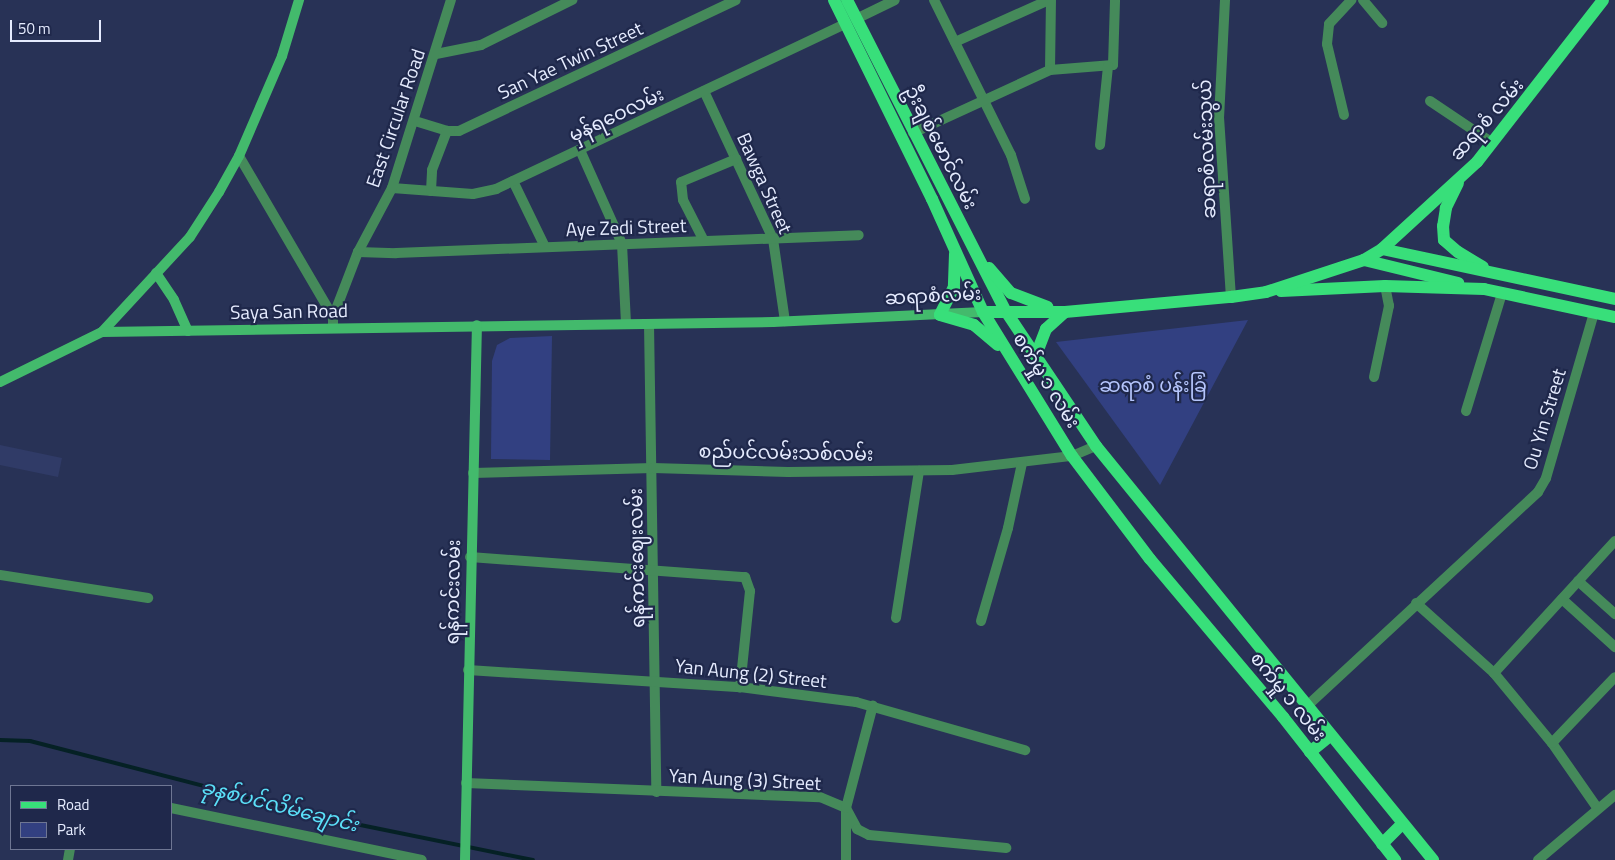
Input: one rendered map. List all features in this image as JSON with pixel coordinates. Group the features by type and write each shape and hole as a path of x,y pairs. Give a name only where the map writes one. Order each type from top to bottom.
{"main road":[{"path":"0,382 102,332 190,237 239,156 282,56 299,0"},
{"name":"ဦးချစ်မောင်လမ်း","path":"834,0 851,22 913,133 1005,310"},
{"name":"ဦးချစ်မောင်လမ်း","path":"847,0 851,22 954,245 982,312"},
{"name":"ဆရာစံ လမ်း","path":"1382,249 1459,179 1530,98 1604,0"},
{"path":"1459,179 1446,208 1443,226 1444,240 1458,252 1496,274"},
{"path":"967,237 1011,293 1065,312"},
{"path":"954,245 954,287 940,315 974,325 992,339 1016,366"},
{"path":"1382,249 1615,299"},
{"name":"ဆရာစံလမ်း","path":"477,326 785,321 940,315 1005,310 1065,312 1231,297 1266,292 1364,260 1382,249"},
{"path":"1364,260 1484,289 1615,317"},
{"path":"156,273 174,300 188,331"},
{"path":"1266,292 1385,286 1484,289"},
{"path":"1570,308 1574,290"},
{"name":"စက်မှု ၁ လမ်း","path":"1005,310 1096,446 1186,560 1433,860"},
{"name":"စက်မှု ၁ လမ်း","path":"982,312 1072,456 1150,559 1310,752 1395,860"},
{"path":"1036,355 1046,328 1065,312"},
{"name":"Saya San Road","path":"102,332 188,331 333,322 477,326"},
{"name":"ရန်ကင်းလမ်း","path":"465,851 470,556 477,326"},
{"path":"1310,752 1331,735"},
{"path":"1382,844 1402,824"}],"street":[{"name":"East Circular Road","path":"333,322 358,252 392,188 415,121 451,0"},
{"path":"436,54 481,45 572,0"},
{"name":"San Yae Twin Street","path":"447,132 459,131 556,87 736,0"},
{"name":"မှန်ရဝေလမ်း","path":"392,188 473,194 514,181 895,0"},
{"path":"934,0 1011,155 1025,199"},
{"path":"955,42 1050,0 1050,70"},
{"path":"1100,145 1110,66 1115,0"},
{"name":"ဆရာစံလမ်းသွယ်","path":"1225,0 1219,117 1231,297"},
{"path":"1344,115 1327,44 1329,24 1351,0"},
{"path":"1363,0 1382,23"},
{"path":"913,133 1050,70 1110,66"},
{"name":"Bawga Street","path":"704,91 773,239 785,321"},
{"path":"1430,101 1491,142"},
{"path":"415,121 447,132 432,170 431,191"},
{"path":"580,150 622,244 626,324"},
{"path":"239,156 333,322"},
{"path":"704,241 683,200 681,182 736,159"},
{"path":"514,181 545,247"},
{"name":"Aye Zedi Street","path":"358,252 396,253 859,234"},
{"path":"1374,378 1388,306 1385,286"},
{"path":"1466,411 1502,293"},
{"name":"Ou Yin Street","path":"1307,706 1538,492 1546,478 1594,313"},
{"name":"ရန်ကင်းဈေးလမ်း","path":"649,324 656,792"},
{"name":"စည်ပင်လမ်းသစ်လမ်း","path":"473,472 652,468 919,471 1022,463 1072,456 1096,446"},
{"path":"981,621 1008,528 1022,463"},
{"path":"896,618 919,471"},
{"path":"1494,673 1615,541"},
{"path":"470,556 745,577 750,591 740,687"},
{"path":"0,574 148,598"},
{"path":"1578,581 1615,614"},
{"path":"1562,599 1615,647"},
{"path":"1416,603 1494,673 1552,743 1598,809"},
{"name":"Yan Aung (2) Street","path":"468,670 740,687 873,705 1025,750"},
{"path":"1552,743 1615,677"},
{"path":"846,860 846,808 873,705"},
{"name":"Yan Aung (3) Street","path":"466,783 820,797 846,808"},
{"path":"1538,860 1615,795"},
{"path":"172,808 422,860"},
{"path":"846,808 857,829 869,835 1006,848"}],"shaded area":[{"path":"0,445 62,458 58,477 0,465"}],"green space":[{"name":"ဆရာစံ ပန်းခြံ","path":"1248,320 1160,485 1056,342"},
{"path":"552,336 550,460 491,459 492,361 497,345 510,338"}],"waterway":[{"name":"ခုနစ်ပင်လိမ်ချောင်း","path":"0,740 30,741 331,819 533,860"}]}
